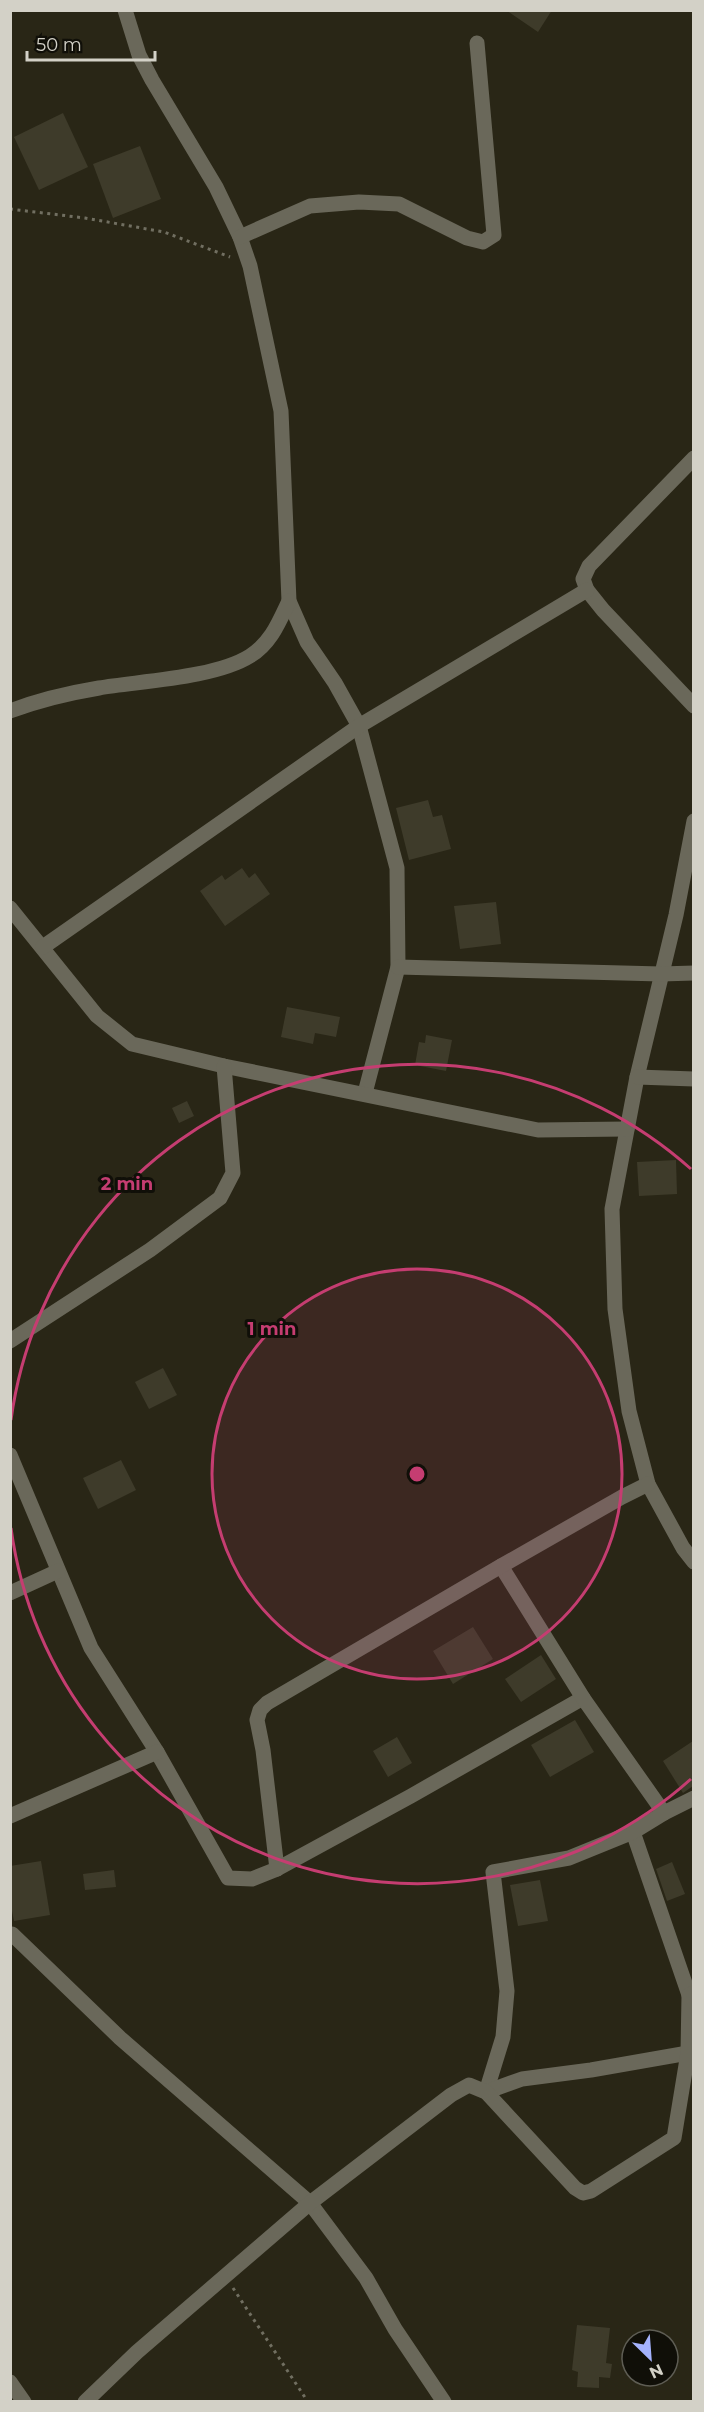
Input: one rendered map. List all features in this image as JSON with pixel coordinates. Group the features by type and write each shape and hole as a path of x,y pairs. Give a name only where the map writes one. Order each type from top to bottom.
{"street":[{"path":"125,10 139,55 216,187 240,237 250,266 282,411 288,601 307,642 335,683 359,726 397,868 398,967 365,1093"},
{"path":"240,237 310,206 359,202 399,204 467,238 483,242 494,235 477,43"},
{"path":"693,458 589,566 583,579 587,591 693,706"},
{"path":"43,947 359,726 587,591"},
{"path":"10,711 38,701 99,688 220,669 250,656 272,637 288,601"},
{"path":"693,821 676,915 637,1077 612,1209 615,1309 629,1411 648,1484 693,1562"},
{"path":"10,908 97,1016 132,1044 224,1066 538,1130 627,1129"},
{"path":"398,967 693,973"},
{"path":"10,1341 150,1250 220,1197 233,1173 224,1066"},
{"path":"637,1077 693,1079"},
{"path":"10,1455 91,1648 157,1752 228,1878 252,1879 277,1869 583,1698"},
{"path":"277,1869 263,1750 257,1720 260,1710 267,1703 501,1566 648,1484"},
{"path":"501,1566 583,1698 664,1813"},
{"path":"10,1593 58,1571"},
{"path":"10,1816 157,1752"},
{"path":"486,2092 503,2037 507,1991 493,1872 569,1858 633,1832 693,1798"},
{"path":"85,2402 137,2352 310,2203 451,2095 469,2085 486,2092 583,2193 591,2191 674,2138 688,2053 691,1994 633,1832"},
{"path":"10,1934 120,2038 310,2203 366,2278 394,2330 444,2402"},
{"path":"486,2092 522,2079 688,2053"},
{"path":"10,2382 24,2402"}],"path":[{"path":"10,209 85,218 164,232 250,266"},
{"path":"226,2277 308,2402"}],"building":[{"path":"506,10 552,10 538,32"},
{"path":"63,113 88,167 39,190 14,137"},
{"path":"140,146 161,199 113,218 93,164"},
{"path":"428,800 433,817 442,815 451,849 409,860 396,808"},
{"path":"242,868 249,878 255,873 270,894 225,926 200,891 222,875 225,880"},
{"path":"496,902 501,944 460,949 454,906"},
{"path":"287,1007 340,1017 336,1037 315,1033 313,1044 281,1037"},
{"path":"426,1035 452,1040 446,1071 415,1065 419,1042 425,1043"},
{"path":"187,1101 194,1116 179,1123 172,1108"},
{"path":"676,1160 677,1194 639,1196 637,1162"},
{"path":"163,1368 177,1395 149,1409 135,1382"},
{"path":"121,1460 136,1490 98,1509 83,1478"},
{"path":"473,1627 493,1659 453,1684 433,1651"},
{"path":"541,1655 556,1679 521,1702 505,1679"},
{"path":"575,1720 594,1752 550,1777 531,1745"},
{"path":"397,1737 412,1763 388,1777 373,1751"},
{"path":"693,1741 693,1786 683,1793 663,1761"},
{"path":"41,1861 50,1915 14,1921 10,1901 10,1866"},
{"path":"672,1862 685,1894 667,1901 656,1869"},
{"path":"114,1870 116,1887 85,1890 83,1874"},
{"path":"540,1880 548,1921 518,1926 510,1885"},
{"path":"577,2325 610,2328 606,2363 612,2364 610,2378 599,2377 599,2388 577,2387 578,2372 572,2370"}]}
